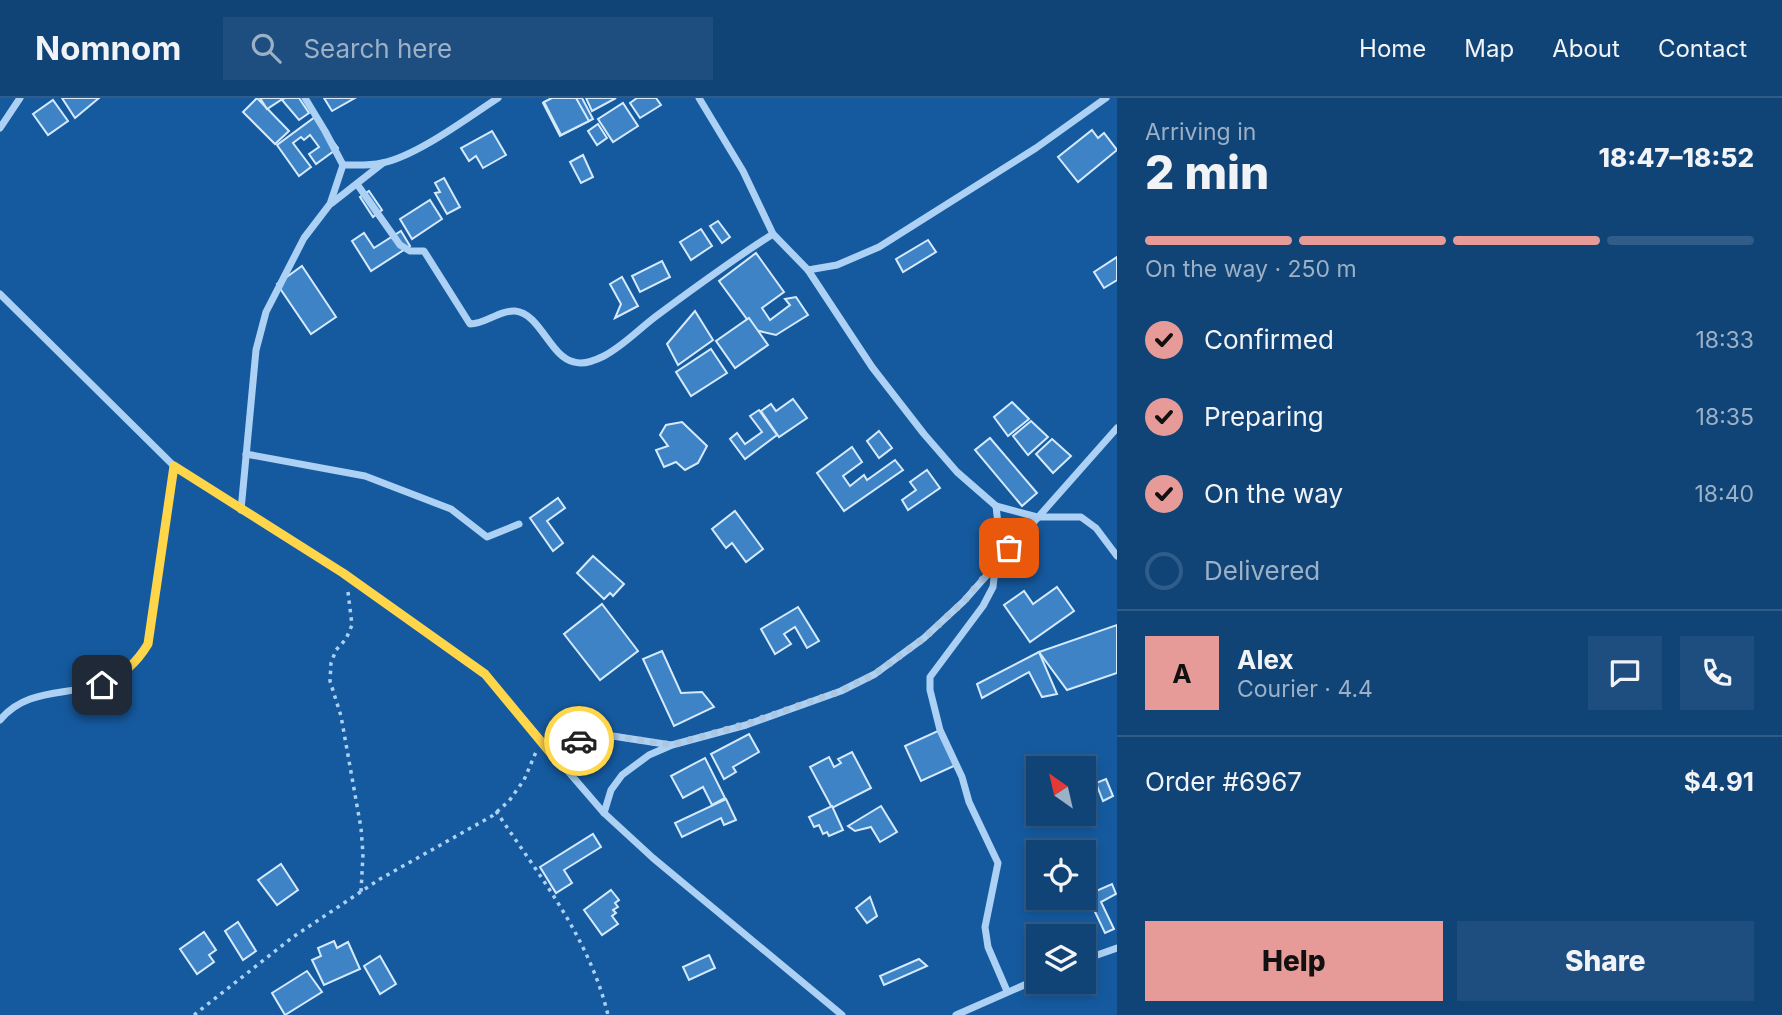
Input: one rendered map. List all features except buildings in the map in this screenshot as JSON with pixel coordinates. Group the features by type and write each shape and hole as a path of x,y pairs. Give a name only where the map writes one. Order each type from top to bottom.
{"street":[{"path":"0,128 20,98"},
{"path":"305,98 343,165 330,204"},
{"path":"242,510 256,351 266,312 303,238 330,204 384,163 437,138 498,98"},
{"path":"699,98 743,172 773,234 808,270 872,367 924,435 957,472 996,506 1037,517 1081,517 1096,528 1117,556"},
{"path":"808,270 837,265 879,247 1036,148 1106,98"},
{"path":"343,165 384,163"},
{"path":"357,184 400,245 410,251 424,251 470,324 480,323 496,314 514,311 526,313 564,358 573,362 584,363 603,357 711,274 773,234"},
{"path":"0,294 174,466 343,573 485,674 604,813 653,859 842,1015"},
{"path":"604,813 611,790 636,762 672,745 746,724 841,691 875,674 924,638 964,601 1117,428"},
{"path":"246,454 365,476 450,509 487,537 519,524"},
{"path":"0,720 7,711 22,701 102,685 137,662 148,644 152,623 174,466"},
{"path":"996,506 999,533 993,587 983,606 930,677 930,690 940,730 962,777 969,802 998,863 985,927 988,947 1007,991"},
{"path":"552,755 594,736 606,735 672,745"},
{"path":"1096,955 1117,948"},
{"path":"956,1015 1026,984"}],"path":[{"path":"343,573 352,625 331,663 330,681 341,716 361,828 361,892"},
{"path":"194,1015 293,937 509,801 524,780 541,742"},
{"path":"496,811 565,912 587,952 602,990 608,1015"}],"way so far":[{"path":"579,741 606,735 672,745 746,724 841,691 875,674 924,638 964,601 1009,548"}],"route":[{"path":"102,685 137,662 148,644 174,466 343,573 485,674 552,755 579,741"}]}
